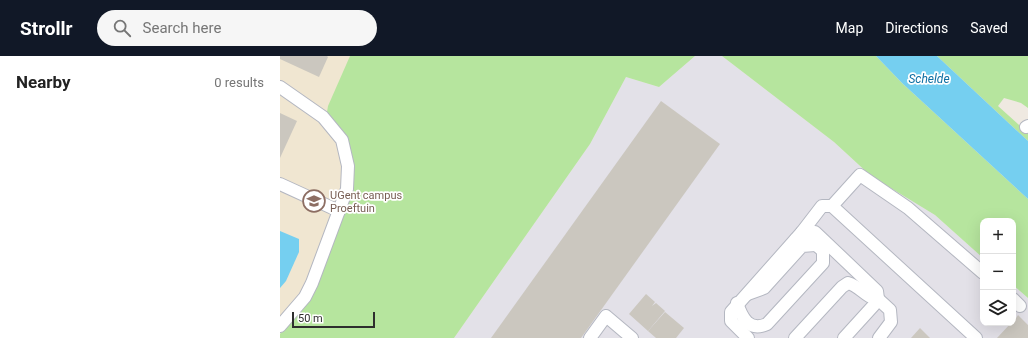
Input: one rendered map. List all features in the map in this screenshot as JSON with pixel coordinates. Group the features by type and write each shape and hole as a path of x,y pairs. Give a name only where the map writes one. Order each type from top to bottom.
{"lane":[{"path":"280,87 323,117 342,140 348,166 347,189 312,283 305,297 280,326"},
{"path":"832,206 860,175 908,208 980,270"},
{"path":"280,184 338,211"},
{"path":"748,338 731,322 731,312 740,300 799,236 822,206 832,206 976,338"},
{"path":"799,236 815,232 877,290 878,299 874,305 844,338"},
{"path":"740,300 741,316 751,325 759,327 767,324 823,263 822,251 808,238 799,236"},
{"path":"740,300 764,288 802,246 815,245"},
{"path":"796,338 842,287 848,283 856,285 871,298 878,299 890,310 892,316 891,322 879,338"},
{"path":"590,338 606,316 632,338"}],"shaded area":[{"name":"UGent campus Proeftuin","path":"280,56 350,56 347,138 354,165 352,190 318,285 309,300 280,334"},
{"path":"695,56 722,56 834,142 871,176 935,215 980,255 980,326 1016,326 1016,288 1028,298 1028,338 454,338 590,144 626,77 659,87"}],"green space":[{"path":"350,56 695,56 659,87 626,77 590,144 454,338 280,338 280,334 309,300 318,285 352,190 354,165 347,138 327,112 328,106"},
{"path":"722,56 876,56 902,83 1028,199 1028,298 1016,288 1016,218 980,218 980,255 935,215 871,176 834,142"},
{"path":"937,56 1028,56 1028,108 1021,103 1004,98 998,106 1028,133 1028,141"}],"water":[{"name":"Schelde","path":"876,56 937,56 1028,141 1028,199 902,83"},
{"path":"280,231 299,239 299,252 286,281 280,288"}],"building":[{"path":"280,56 328,57 319,77 280,59"},
{"path":"661,101 720,144 581,338 491,338"},
{"path":"280,113 297,121 280,158"},
{"path":"646,294 655,302 652,306 656,303 665,311 648,331 629,314"},
{"path":"665,312 684,328 676,338 656,338 648,331"},
{"path":"1018,315 1028,325 1028,338 997,338 1008,326 1016,326 1016,318"},
{"path":"920,328 930,338 911,338"}],"place":[{"name":"UGent campus Proeftuin","path":"314,201"}]}
